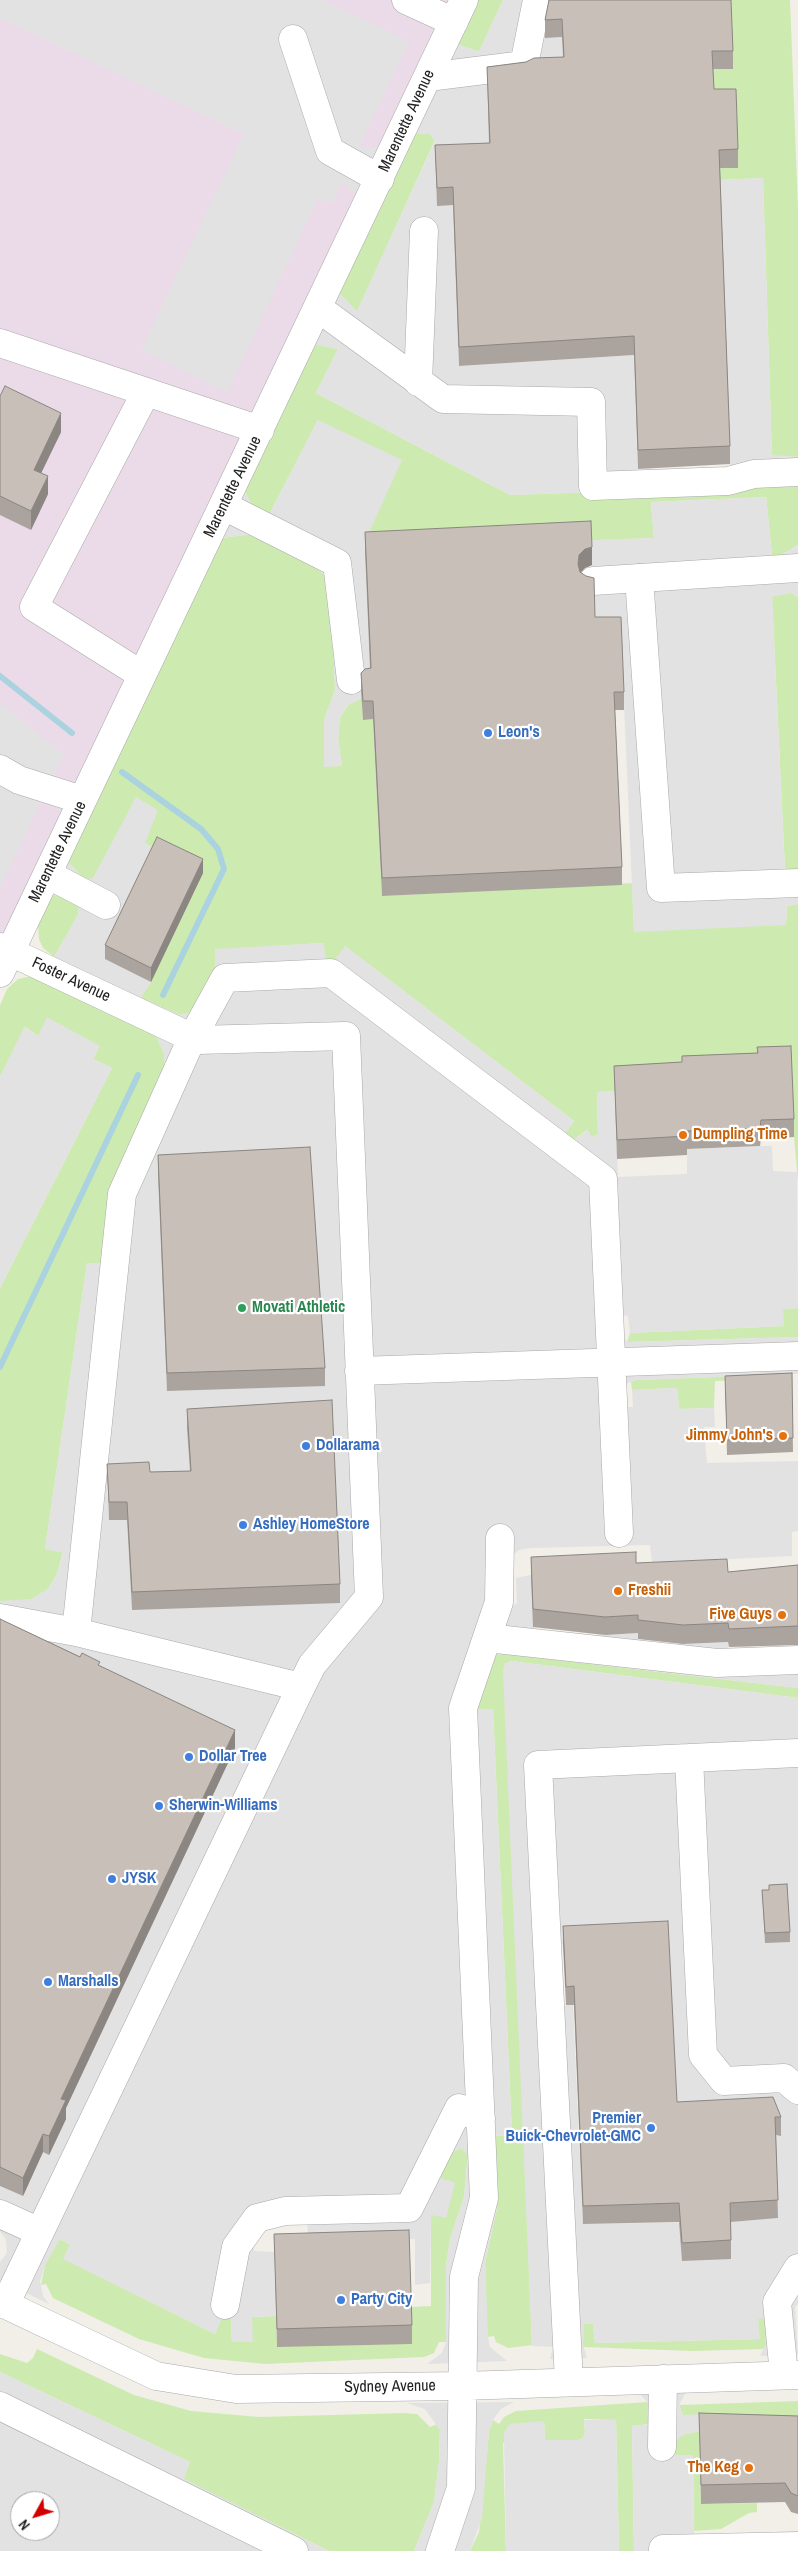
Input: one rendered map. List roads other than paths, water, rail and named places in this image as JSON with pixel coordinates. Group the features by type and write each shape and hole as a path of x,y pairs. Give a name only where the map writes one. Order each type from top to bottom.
{"street":[{"path":"406,0 459,11"},
{"path":"428,76 524,65 537,0"},
{"name":"Marentette Avenue","path":"3,957 47,874 459,11"},
{"path":"293,39 330,152 380,179"},
{"path":"418,382 424,231"},
{"path":"318,308 442,399 591,402 593,486 728,481 754,474 798,472"},
{"path":"0,343 260,430"},
{"path":"142,675 34,607 146,392"},
{"path":"224,506 337,563 351,680"},
{"path":"593,580 798,568"},
{"path":"639,578 661,888 798,883"},
{"path":"0,770 19,780 82,800"},
{"path":"47,874 106,905"},
{"name":"Foster Avenue","path":"3,957 142,1014 192,1038"},
{"path":"76,1632 122,1194 192,1038 225,978 331,973 603,1180 619,1534"},
{"path":"3,2303 40,2232 312,1665 369,1597 346,1036 197,1040 192,1038"},
{"path":"360,1371 798,1356"},
{"path":"440,2551 461,2488 464,2277 484,2198 463,1708 499,1602 500,1538"},
{"path":"0,1618 76,1632 301,1687"},
{"path":"487,1638 717,1663 798,1660"},
{"path":"569,2382 538,1765 798,1753"},
{"path":"689,1758 703,2055 724,2081 784,2078 795,2085"},
{"path":"225,2305 236,2247 257,2218 285,2211 409,2208 459,2108 481,2119"},
{"path":"0,2214 40,2232"},
{"path":"791,2375 777,2302 798,2268"},
{"name":"Sydney Avenue","path":"3,2303 156,2376 236,2389 462,2386 791,2375"},
{"path":"662,2379 662,2447"},
{"path":"0,2406 294,2551"},
{"path":"664,2549 798,2546"}],"waterway":[{"path":"0,676 72,733"},
{"path":"122,772 201,829 218,849 224,869 163,995"},
{"path":"0,1367 138,1075"}],"place":[{"name":"Leon's","path":"488,733"},
{"name":"Dumpling Time","path":"683,1135"},
{"name":"Movati Athletic","path":"242,1308"},
{"name":"Jimmy John's","path":"783,1436"},
{"name":"Dollarama","path":"306,1446"},
{"name":"Ashley HomeStore","path":"243,1525"},
{"name":"Freshii","path":"618,1591"},
{"name":"Five Guys","path":"782,1615"},
{"name":"Dollar Tree","path":"189,1757"},
{"name":"Sherwin-Williams","path":"159,1806"},
{"name":"JYSK","path":"112,1879"},
{"name":"Marshalls","path":"48,1982"},
{"name":"Premier Buick-Chevrolet-GMC","path":"651,2128"},
{"name":"Party City","path":"341,2300"},
{"name":"The Keg","path":"749,2468"}]}
